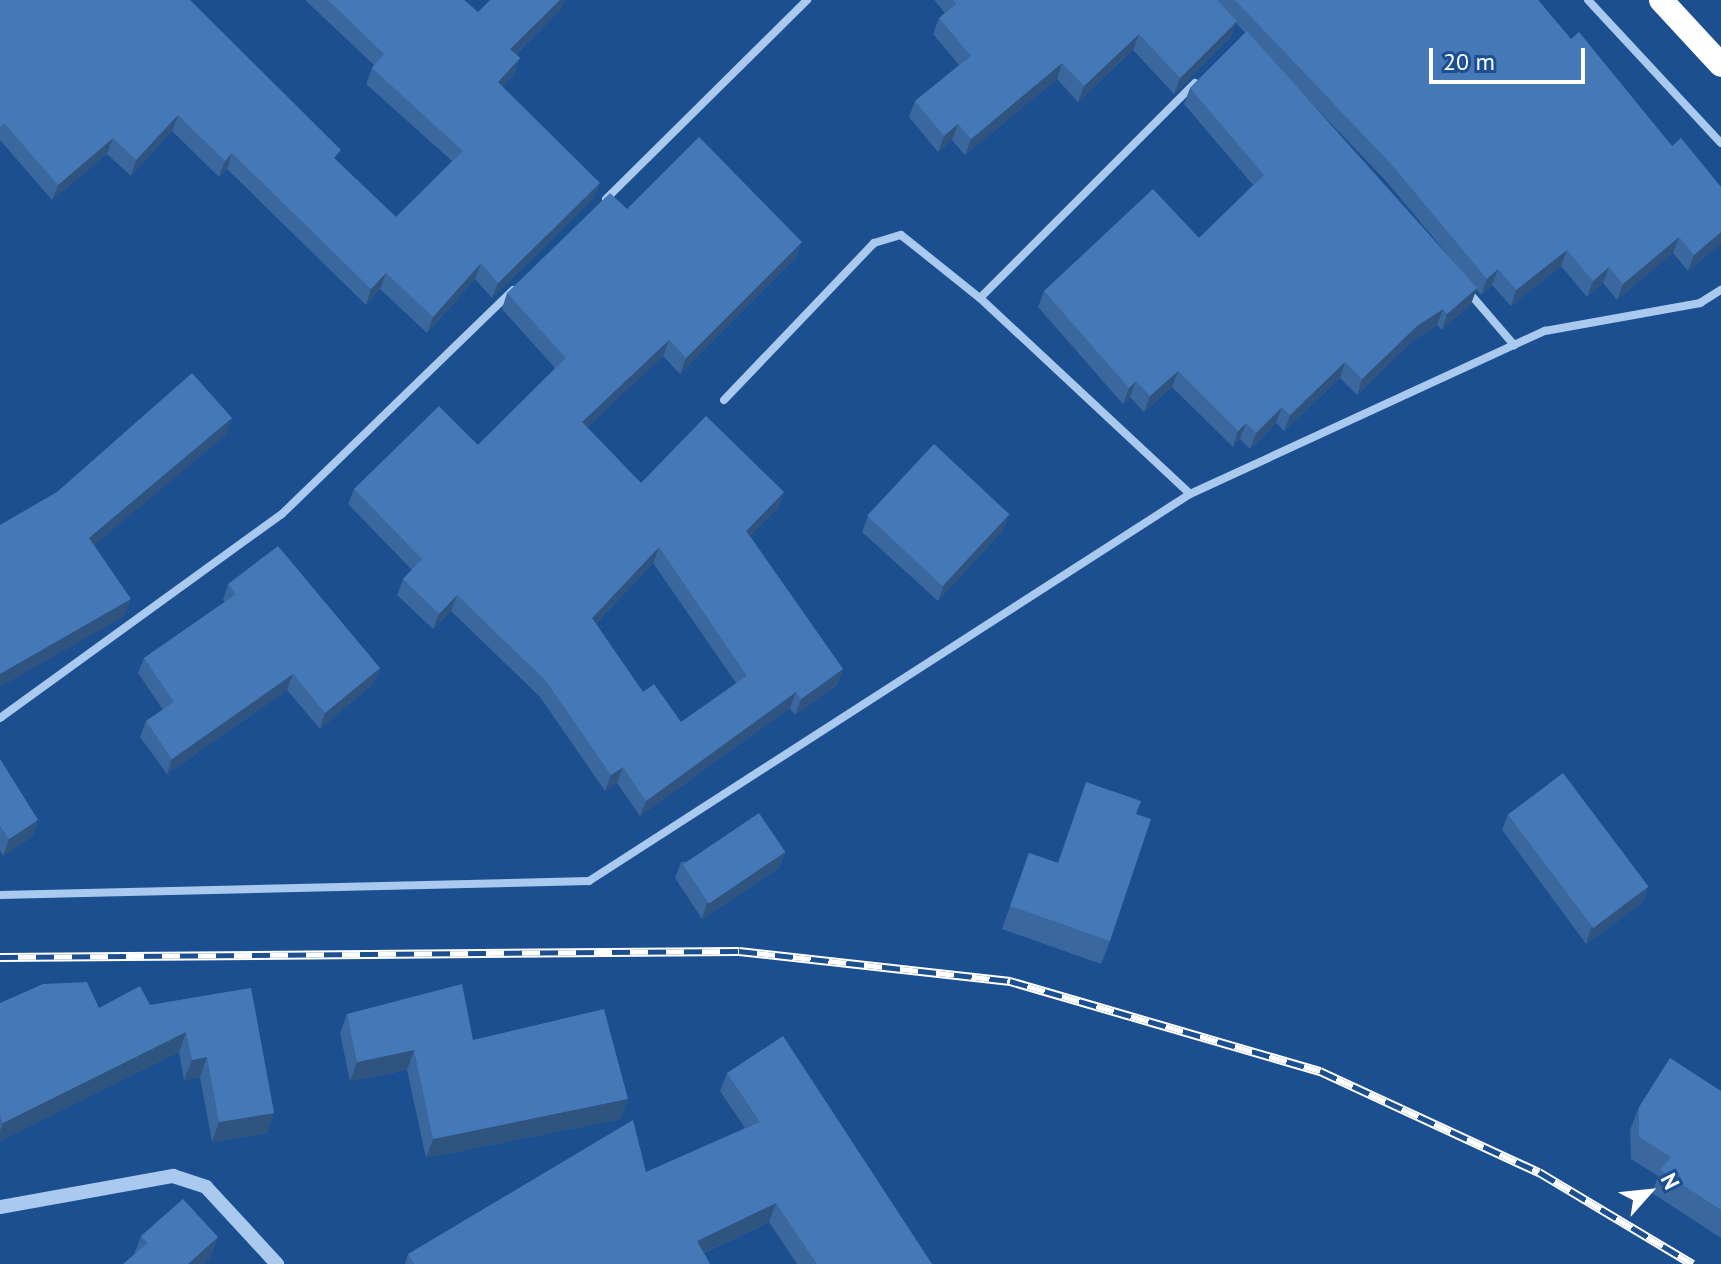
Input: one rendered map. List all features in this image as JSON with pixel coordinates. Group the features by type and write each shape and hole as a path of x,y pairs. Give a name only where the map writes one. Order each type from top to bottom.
{"highway":[{"path":"1661,0 1721,65"}],"street":[{"path":"596,208 807,0"},
{"path":"1588,0 1721,143"},
{"path":"980,298 1208,70"},
{"path":"724,400 874,243 901,235 980,298 1190,494"},
{"path":"1453,272 1514,345"},
{"path":"0,718 282,514 518,285"},
{"path":"0,895 589,881 1190,494 1545,331 1700,303 1721,290"},
{"path":"0,1207 173,1176 206,1187 277,1264"}],"building":[{"path":"0,0 190,0 341,150 334,158 396,217 463,151 372,68 384,54 328,0 464,0 478,12 490,0 560,0 510,49 520,58 498,82 600,183 498,283 481,263 433,317 386,273 371,289 232,153 225,161 178,115 136,160 113,138 58,185 4,123 0,127"},
{"path":"953,0 1217,0 1237,21 1180,78 1139,34 1084,86 1062,63 971,139 958,124 944,136 915,101 971,56 939,18 956,4"},
{"path":"1235,0 1538,0 1571,39 1579,32 1672,146 1681,138 1721,187 1721,232 1694,255 1679,237 1623,284 1609,267 1593,281 1567,250 1516,290 1498,269 1487,279 1392,165"},
{"path":"1247,31 1477,288 1447,314 1443,309 1417,326 1362,379 1345,362 1290,415 1282,407 1256,433 1246,423 1238,431 1178,371 1150,396 1136,381 1129,388 1044,291 1153,189 1199,238 1264,175 1190,88"},
{"path":"699,137 802,242 686,358 669,340 582,422 641,483 706,416 784,492 746,531 843,669 801,699 796,692 646,801 623,767 611,775 546,681 457,595 439,614 403,579 422,559 354,489 439,406 478,445 566,358 507,293 610,193 627,209","holes":["659,547 747,676 681,722 654,684 643,692 592,618"]},
{"path":"192,373 232,418 89,538 131,599 0,674 0,525 57,492"},
{"path":"934,444 1009,514 942,586 867,516"},
{"path":"278,546 380,668 325,713 293,674 172,759 146,721 174,702 144,658 236,594 228,584"},
{"path":"0,759 38,820 9,839 0,826"},
{"path":"1563,773 1648,886 1593,928 1508,815"},
{"path":"1086,782 1141,801 1136,814 1151,819 1110,941 1010,906 1029,853 1058,863"},
{"path":"759,813 785,852 709,903 683,864"},
{"path":"87,982 99,1008 140,986 150,1005 251,988 274,1113 219,1122 207,1057 192,1060 186,1032 3,1123 0,1115 0,1003 43,984"},
{"path":"462,984 473,1040 604,1009 628,1099 433,1139 414,1050 357,1062 347,1014"},
{"path":"783,1036 932,1264 817,1264 776,1203 697,1241 710,1264 414,1264 408,1254 633,1120 646,1172 760,1122 727,1073"},
{"path":"1670,1058 1721,1091 1721,1210 1660,1170 1671,1157 1639,1137 1639,1107"},
{"path":"183,1199 218,1237 188,1264 123,1264 148,1243 141,1236"}],"railway":[{"path":"0,957 739,951 1010,981 1320,1071 1539,1172 1693,1264"}]}
